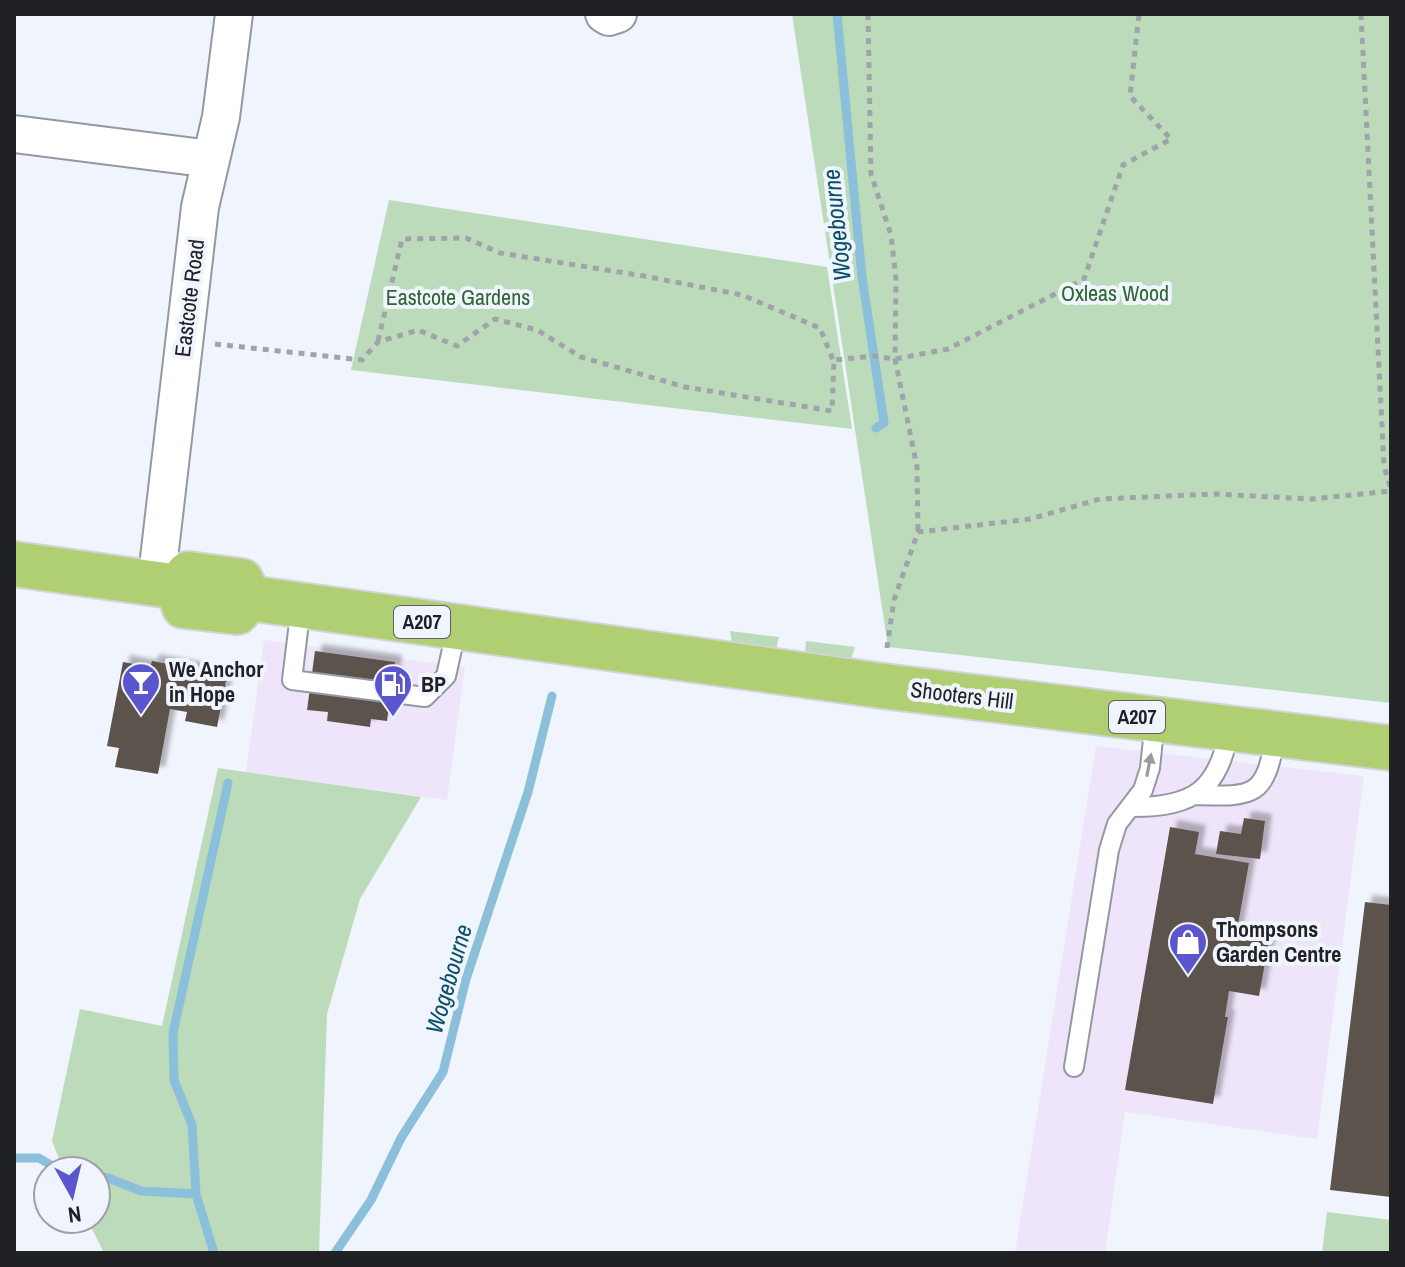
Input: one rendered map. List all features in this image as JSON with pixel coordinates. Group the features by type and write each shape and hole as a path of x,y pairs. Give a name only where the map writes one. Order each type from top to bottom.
{"main road":[{"path":"14,564 167,586"},
{"name":"A207","path":"167,586 184,606 237,612 249,598 457,627"},
{"name":"Shooters Hill","path":"457,627 1391,748"}],"street":[{"name":"Eastcote Road","path":"167,586 200,207 221,117 234,14"},
{"path":"604,14 609,17 618,14"},
{"path":"14,134 211,159"}],"lane":[{"path":"301,605 292,680 425,697 446,676 457,627"},
{"path":"1074,1067 1109,850 1117,824 1143,790 1150,768 1155,719"},
{"path":"1132,807 1157,807 1194,795 1215,777 1225,754 1230,728"},
{"path":"1194,795 1234,796 1255,791 1268,775 1276,734"}],"path":[{"path":"868,14 871,174 891,235 896,280 895,359 917,467 918,532 894,600 887,648"},
{"path":"834,360 874,356 895,359 948,349 1084,279 1123,165 1171,139 1130,96 1139,14"},
{"path":"918,532 1030,519 1100,499 1214,494 1312,499 1391,491 1384,466 1361,14"},
{"path":"211,344 362,360 378,342 402,239 466,238 500,253 742,295 820,328 834,360 832,411 685,387 581,357 537,330 495,319 457,346 418,330 378,342"}],"shaded area":[{"path":"264,640 465,667 447,800 246,772"},
{"path":"1096,746 1364,776 1317,1139 1125,1112 1105,1253 1015,1253"}],"green space":[{"name":"Oxleas Wood","path":"792,14 1391,14 1391,703 888,647"},
{"name":"Eastcote Gardens","path":"389,200 827,267 852,429 351,370"},
{"path":"730,631 779,637 776,650 732,643"},
{"path":"806,641 855,647 851,659 805,652"},
{"path":"218,768 421,797 360,899 327,1014 319,1253 104,1253 95,1235 112,1235 112,1155 58,1155 52,1141 80,1009 162,1026"},
{"path":"1327,1212 1391,1220 1391,1253 1322,1253"}],"building":[{"path":"315,651 395,662 387,721 371,719 370,727 327,721 328,712 307,710"},
{"name":"We Anchor in Hope","path":"152,661 201,670 200,676 226,681 217,727 185,721 187,712 170,709 158,774 115,767 119,748 107,746 123,662 150,667"},
{"path":"1244,818 1265,821 1260,859 1216,854 1220,831 1241,834"},
{"path":"1170,827 1199,832 1195,854 1249,863 1236,936 1269,941 1259,996 1229,991 1225,1017 1228,1017 1213,1104 1125,1090"},
{"path":"1365,902 1391,905 1391,1197 1330,1190"}],"waterway":[{"name":"Wogebourne","path":"837,14 862,277 884,423 876,428"},
{"name":"Wogebourne","path":"335,1253 371,1200 401,1138 443,1072 466,979 528,792 552,696"},
{"path":"214,1253 196,1194 192,1125 174,1080 173,1033 228,783"},
{"path":"14,1158 32,1158"},
{"path":"112,1180 141,1191 196,1194"}],"place":[{"name":"We Anchor in Hope","path":"141,716"},
{"name":"BP","path":"393,718"},
{"name":"Thompsons Garden Centre","path":"1188,976"}]}
